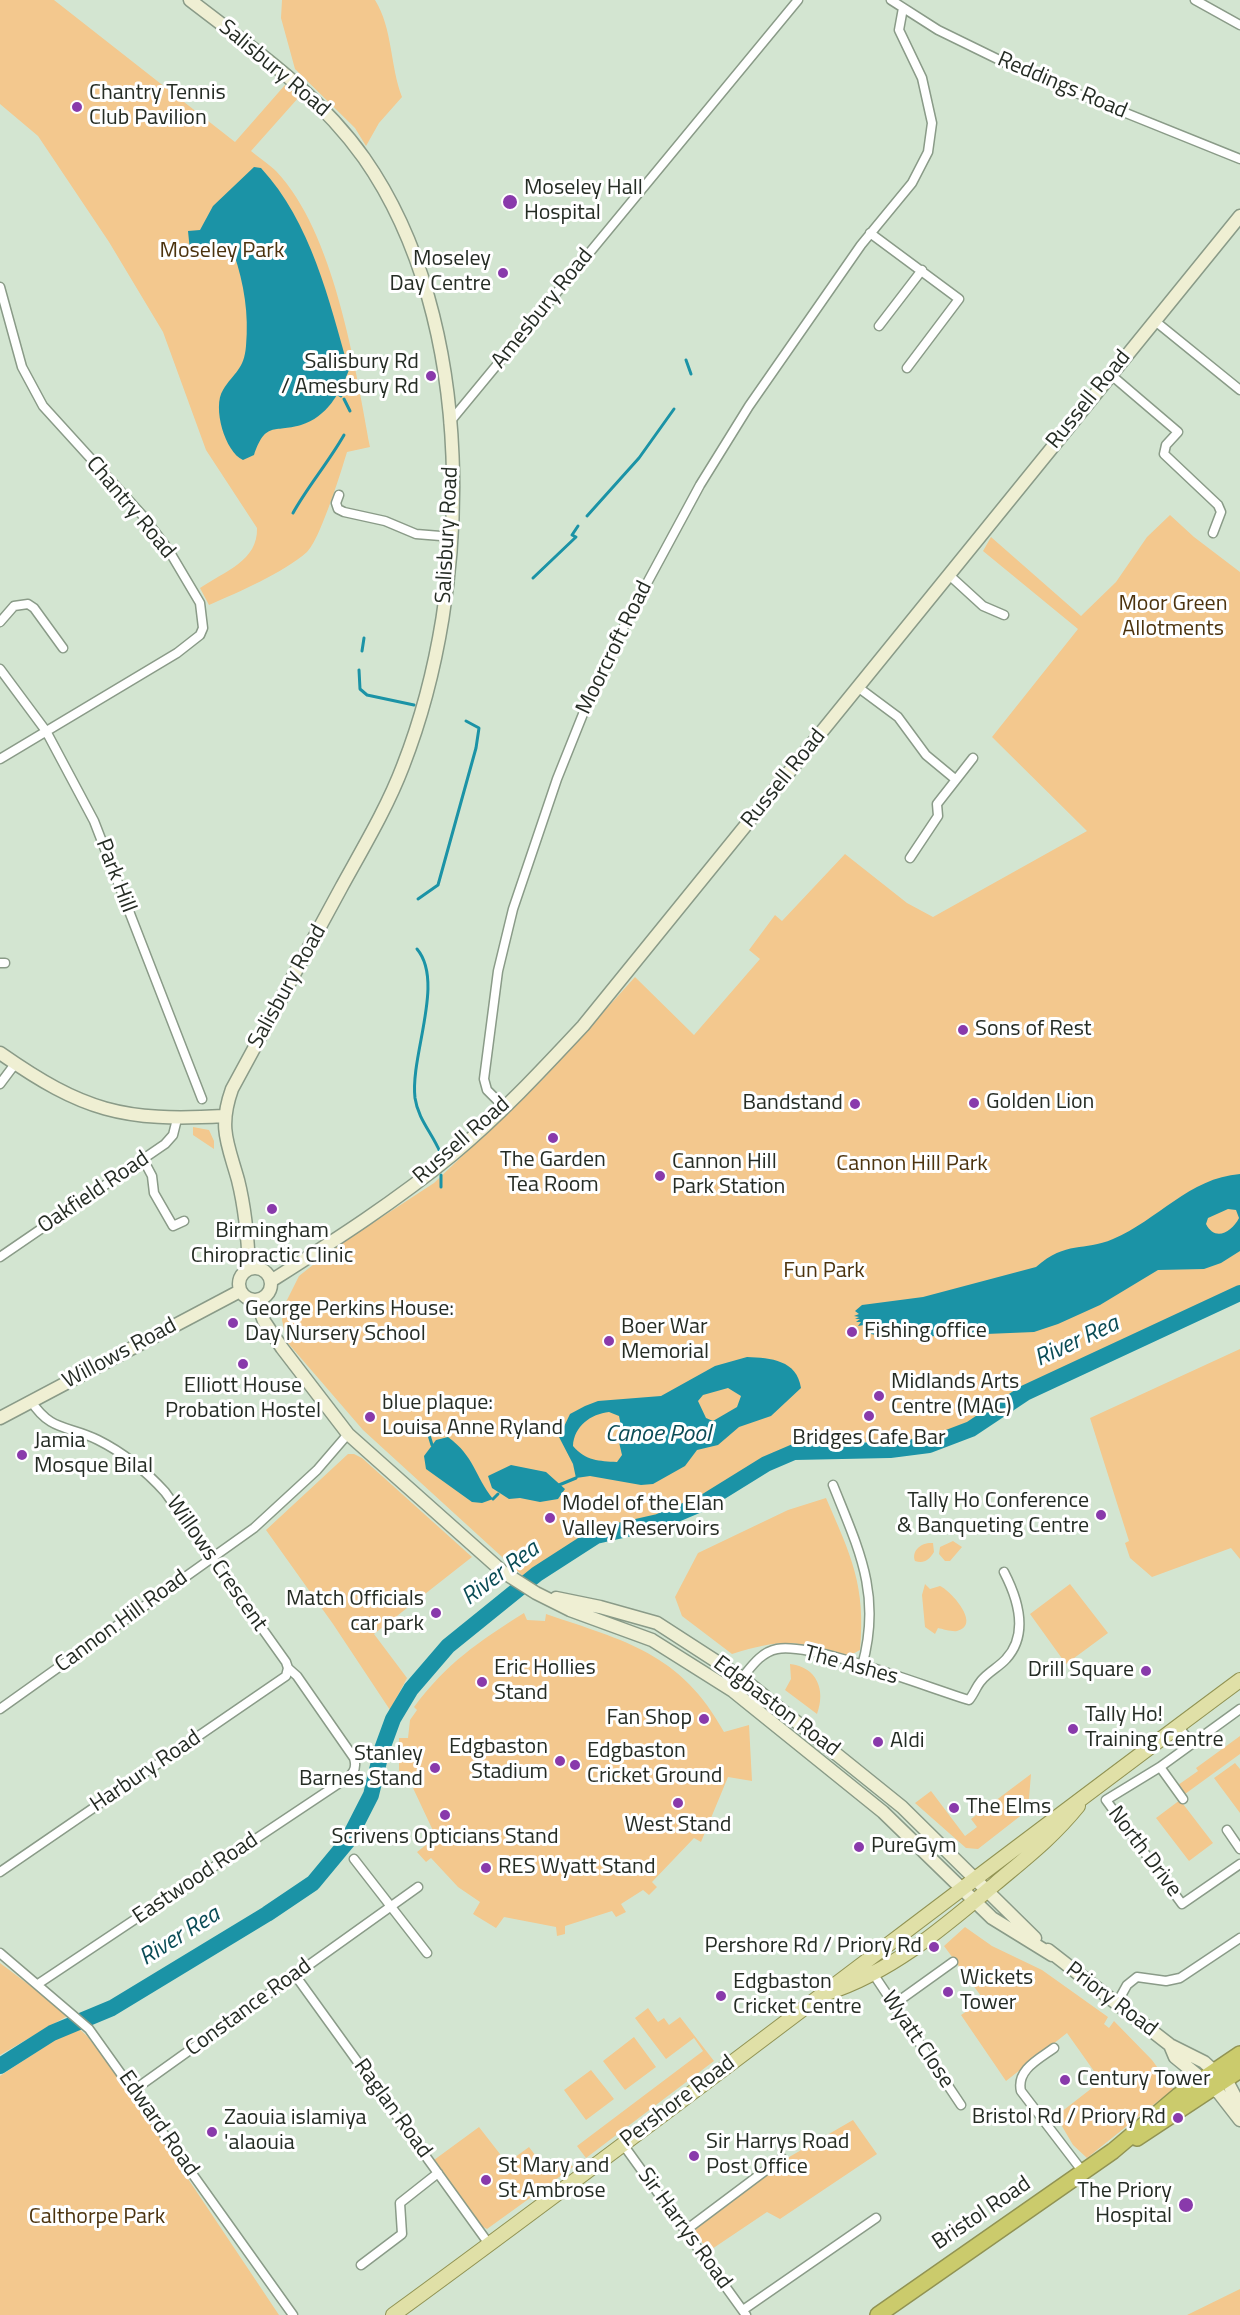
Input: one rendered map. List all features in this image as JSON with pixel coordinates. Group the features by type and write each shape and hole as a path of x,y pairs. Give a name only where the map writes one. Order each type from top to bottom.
{"highway":[{"name":"Bristol Road","path":"1214,2080 1240,2054"},
{"name":"Bristol Road","path":"878,2315 1113,2151 1153,2115 1214,2080 1240,2070"}],"main road":[{"name":"Salisbury Road","path":"190,0 295,81 318,103 363,156 383,188 410,242 426,285 441,357 452,463 453,537 439,645 429,689 402,769 364,845 232,1089 224,1116"},
{"name":"Russell Road","path":"271,1281 344,1233 451,1156 504,1107 583,1026 1240,216"},
{"path":"0,1053 39,1081 85,1103 133,1116 177,1119 224,1116 226,1146 238,1181 244,1212 249,1269"},
{"path":"249,1269 261,1269 271,1281 266,1296 256,1300 248,1299 240,1291 241,1276 249,1269"},
{"name":"Willows Road","path":"0,1418 240,1291"},
{"name":"Edgbaston Road","path":"256,1300 264,1321 282,1348 348,1434 513,1579 570,1610 652,1640 733,1691 883,1812 963,1888"},
{"name":"Edgbaston Road","path":"540,1594 600,1607 657,1623 742,1678 902,1807 975,1878"},
{"path":"652,1640 657,1623"},
{"path":"733,1691 742,1678"},
{"name":"Pershore Road","path":"403,2312 622,2143 1240,1680"},
{"path":"809,1752 819,1738"},
{"name":"Pershore Road","path":"819,1996 874,1975 896,1962 1045,1844 1093,1788"},
{"name":"Priory Road","path":"975,1878 1052,1955"},
{"name":"Priory Road","path":"963,1888 992,1918 1052,1955 1118,2003 1170,2045 1204,2062 1240,2120"},
{"name":"Priory Road","path":"1214,2080 1240,2106"}],"street":[{"name":"Amesbury Road","path":"448,423 798,0"},
{"name":"Reddings Road","path":"891,0 938,30 1024,72 1240,159"},
{"path":"1195,0 1240,25"},
{"name":"Moorcroft Road","path":"504,1107 487,1090 484,1079 498,971 513,909 538,826 583,714 626,622 700,485 804,323 870,233 912,183 928,152 932,123 922,78 899,30 903,8"},
{"path":"870,233 959,299 907,368"},
{"path":"879,326 922,270"},
{"name":"Chantry Road","path":"0,287 22,367 43,406 149,524 174,558 200,603 203,614 203,628 195,641 0,759"},
{"path":"1155,321 1240,390"},
{"path":"1110,374 1178,432 1166,445 1164,454 1218,505 1221,512 1213,533"},
{"path":"339,495 336,503 338,509 344,512 385,521 416,534 453,537"},
{"path":"948,574 983,606 1004,615"},
{"path":"0,622 14,606 28,604 34,608 63,648"},
{"name":"Park Hill","path":"0,669 46,731 94,821 202,1099"},
{"path":"858,688 898,717 926,755 955,779"},
{"path":"910,858 938,816 938,804 973,758"},
{"path":"0,1084 15,1064"},
{"name":"Oakfield Road","path":"0,1257 165,1144 173,1135 177,1119"},
{"path":"143,1159 152,1176 154,1193 173,1226 183,1221"},
{"name":"Willows Crescent","path":"31,1401 47,1422 98,1440 141,1468 165,1492 210,1559 286,1662 288,1668 297,1676 354,1758 356,1766 354,1773"},
{"name":"Cannon Hill Road","path":"0,1709 254,1528 285,1501 348,1434"},
{"path":"833,1485 867,1579 871,1610 869,1639 861,1666"},
{"name":"The Ashes","path":"742,1678 754,1662 776,1649 812,1652 969,1700 981,1681 1006,1659 1018,1642 1019,1619 1016,1599 1004,1572"},
{"name":"Harbury Road","path":"0,1872 286,1676 288,1668"},
{"path":"1183,1799 1160,1767 1240,1709"},
{"path":"1178,1726 1192,1744"},
{"name":"North Drive","path":"1160,1767 1106,1800 1182,1904 1240,1864"},
{"name":"Eastwood Road","path":"38,1984 354,1773"},
{"path":"1227,1830 1240,1849"},
{"path":"354,1859 427,1953"},
{"name":"Constance Road","path":"134,2090 418,1887"},
{"path":"1118,2003 1127,1985 1137,1977 1166,1981 1180,1978 1237,1940 1240,1950"},
{"name":"Edward Road","path":"0,1953 89,2029 293,2315"},
{"path":"893,2005 953,1962"},
{"name":"Raglan Road","path":"295,1975 489,2244"},
{"name":"Wyatt Close","path":"874,1975 961,2105"},
{"path":"1054,2048 1026,2070 1020,2079 1021,2091 1083,2172"},
{"name":"Sir Harrys Road","path":"622,2143 744,2313"},
{"path":"686,2230 782,2158"},
{"path":"361,2265 402,2234 400,2203 408,2194 438,2173"},
{"path":"744,2313 876,2218"}],"green space":[{"name":"Moseley Park","path":"0,0 54,0 235,142 285,85 299,97 251,151 276,171 296,197 313,228 339,301 370,447 347,452 324,520 307,552 273,575 209,605 200,588 246,557 256,539 257,528 206,450 163,332 109,242 38,136 0,104"},
{"path":"282,0 375,0 385,23 402,97 379,123 366,146 355,128 295,69 281,18"},
{"name":"Cannon Hill Park","path":"1170,515 1194,537 1240,572 1240,1288 1021,1388 965,1426 927,1440 827,1443 782,1452 745,1475 658,1518 592,1533 524,1577 363,1430 287,1342 282,1320 285,1304 299,1276 333,1249 434,1183 543,1079 635,977 694,1035 760,959 749,950 775,915 782,921 845,854 907,903 933,917 1087,831 992,737 1078,629 983,551 991,537 1081,616 1116,582 1147,537"},
{"path":"193,1127 209,1130 214,1141 214,1149 193,1135"},
{"path":"1240,1349 1240,1559 1231,1548 1152,1577 1130,1558 1125,1543 1129,1541 1090,1418"},
{"path":"348,1454 362,1458 472,1557 374,1634 407,1678 390,1710 333,1624 266,1530"},
{"path":"826,1498 855,1571 861,1607 860,1650 847,1657 802,1644 778,1643 732,1654 682,1616 675,1597 698,1553 788,1510"},
{"path":"953,1541 962,1547 950,1561 945,1561 939,1554 940,1547"},
{"path":"933,1543 934,1552 926,1561 915,1561 914,1557 918,1548"},
{"path":"925,1584 930,1589 940,1586 951,1594 966,1615 964,1628 950,1631 938,1628 935,1634 925,1627 922,1595"},
{"path":"1070,1584 1108,1633 1066,1664 1030,1614"},
{"name":"Edgbaston Cricket Ground","path":"524,1613 527,1620 545,1621 546,1614 626,1642 670,1667 689,1684 707,1705 724,1732 749,1725 752,1781 728,1777 701,1842 694,1838 652,1882 657,1887 649,1895 643,1890 621,1904 626,1912 616,1917 612,1911 565,1926 565,1934 557,1936 556,1927 504,1917 496,1928 473,1914 480,1902 458,1887 431,1858 426,1862 417,1852 436,1837 413,1788 420,1784 419,1779 399,1779 399,1738 408,1738 410,1720 417,1710 414,1707 464,1654"},
{"path":"790,1664 807,1670 817,1681 820,1688 820,1705 817,1714 785,1690 791,1679"},
{"path":"1240,1736 1240,1754 1185,1794 1178,1785 1198,1771 1196,1768"},
{"path":"1235,1763 1240,1769 1240,1813 1214,1778"},
{"path":"1031,1774 1028,1810 978,1849 966,1848 915,1803 931,1791 965,1836 977,1827 971,1819"},
{"path":"1180,1800 1213,1843 1189,1861 1156,1818"},
{"path":"965,1927 992,1946 1042,1970 1108,2017 1104,2024 1109,2028 1114,2021 1152,2060 1173,2089 1087,2158 1073,2145 1056,2116 1101,2081 1067,2033 1006,2081 961,2015 984,2000 944,1946"},
{"path":"0,1963 69,2015 0,2055"},
{"path":"648,2008 658,2022 664,2018 669,2025 680,2017 714,2061 586,2158 577,2146 703,2051 694,2038 666,2059 635,2018"},
{"name":"Calthorpe Park","path":"76,2026 87,2036 128,2089 279,2315 0,2315 0,2076"},
{"path":"634,2037 656,2067 625,2090 603,2061"},
{"path":"591,2070 614,2099 586,2120 564,2090"},
{"path":"853,2120 877,2154 780,2219 767,2212 709,2251 690,2227 784,2160"},
{"path":"479,2127 507,2163 529,2147 548,2172 567,2158 573,2167 487,2229 480,2225 434,2160"},
{"path":"1240,2289 1240,2315 1187,2315"}],"water":[{"path":"254,167 261,168 278,189 306,237 326,290 349,370 337,395 318,416 301,425 271,430 262,437 254,455 243,460 226,439 219,407 223,390 241,366 245,354 246,311 241,277 234,254 225,250 195,255 201,249 197,245 190,251 188,231 200,230 213,206"},
{"path":"1240,1174 1240,1251 1221,1263 1204,1269 1158,1270 1100,1305 1034,1332 890,1338 871,1334 872,1330 870,1333 868,1330 864,1331 866,1327 863,1330 864,1325 858,1326 861,1322 856,1322 860,1319 855,1319 859,1317 854,1316 859,1314 855,1311 862,1305 923,1297 1036,1267 1057,1253 1113,1239 1145,1221 1189,1191 1222,1177","holes":["1228,1209 1236,1210 1239,1218 1228,1231 1214,1233 1206,1224 1208,1218"]},
{"name":"Canoe Pool","path":"747,1357 782,1362 794,1371 801,1388 771,1416 739,1427 718,1445 697,1450 685,1466 653,1484 641,1485 590,1476 576,1478 573,1464 559,1437 570,1414 598,1401 661,1396 715,1366","holes":["728,1388 741,1396 737,1407 713,1421 706,1418 698,1401 703,1395","609,1412 619,1416 621,1426 618,1438 622,1455 617,1462 588,1457 573,1446 574,1439 585,1422 596,1415"]},
{"path":"448,1437 464,1452 493,1499 482,1503 472,1502 426,1469 424,1456 436,1440"},
{"path":"511,1465 546,1472 565,1489 558,1499 540,1502 520,1498 509,1499 492,1488 488,1476"}],"waterway":[{"path":"686,360 691,374"},
{"path":"344,399 350,411"},
{"path":"587,516 639,458 674,409"},
{"path":"293,513 344,435"},
{"path":"533,578 576,537 572,535 578,526"},
{"path":"362,651 364,638"},
{"path":"359,670 360,689 367,695 414,705"},
{"path":"418,899 438,885 476,748 479,728 466,721"},
{"path":"417,949 425,963 428,980 425,1020 417,1061 415,1098 422,1119 440,1152"},
{"path":"441,1175 441,1187"},
{"name":"River Rea","path":"0,2066 52,2033 112,2008 267,1914 313,1883 347,1842 371,1795 382,1749 393,1719 411,1689 448,1646 537,1574 596,1536 658,1522 703,1503 766,1464 794,1452 890,1450 929,1445 971,1429 1025,1393 1240,1293"},
{"path":"429,1435 432,1445"},
{"path":"559,1485 576,1478"},
{"path":"493,1499 498,1494"}],"place":[{"name":"Chantry Tennis Club Pavilion","path":"77,107"},
{"name":"Moseley Hall Hospital","path":"510,202"},
{"name":"Moseley Day Centre","path":"503,273"},
{"name":"Salisbury Rd / Amesbury Rd","path":"431,376"},
{"name":"Sons of Rest","path":"963,1030"},
{"name":"Golden Lion","path":"974,1103"},
{"name":"Bandstand","path":"855,1104"},
{"name":"The Garden Tea Room","path":"553,1138"},
{"name":"Cannon Hill Park Station","path":"660,1176"},
{"name":"Birmingham Chiropractic Clinic","path":"272,1209"},
{"name":"George Perkins House: Day Nursery School","path":"233,1323"},
{"name":"Fishing office","path":"852,1332"},
{"name":"Boer War Memorial","path":"609,1341"},
{"name":"Elliott House Probation Hostel","path":"243,1364"},
{"name":"Midlands Arts Centre (MAC)","path":"879,1396"},
{"name":"Bridges Cafe Bar","path":"869,1416"},
{"name":"blue plaque: Louisa Anne Ryland","path":"370,1417"},
{"name":"Jamia Mosque Bilal","path":"22,1455"},
{"name":"Tally Ho Conference & Banqueting Centre","path":"1101,1515"},
{"name":"Model of the Elan Valley Reservoirs","path":"550,1518"},
{"name":"Match Officials car park","path":"436,1613"},
{"name":"Drill Square","path":"1146,1671"},
{"name":"Eric Hollies Stand","path":"482,1682"},
{"name":"Fan Shop","path":"704,1719"},
{"name":"Tally Ho! Training Centre","path":"1073,1729"},
{"name":"Aldi","path":"878,1742"},
{"name":"Edgbaston Stadium","path":"560,1761"},
{"name":"Edgbaston Cricket Ground","path":"575,1765"},
{"name":"Stanley Barnes Stand","path":"435,1768"},
{"name":"West Stand","path":"678,1803"},
{"name":"The Elms","path":"954,1808"},
{"name":"Scrivens Opticians Stand","path":"445,1815"},
{"name":"PureGym","path":"859,1847"},
{"name":"RES Wyatt Stand","path":"486,1868"},
{"name":"Pershore Rd / Priory Rd","path":"934,1947"},
{"name":"Wickets Tower","path":"948,1992"},
{"name":"Edgbaston Cricket Centre","path":"721,1996"},
{"name":"Century Tower","path":"1065,2080"},
{"name":"Bristol Rd / Priory Rd","path":"1178,2118"},
{"name":"Zaouia islamiya 'alaouia","path":"212,2132"},
{"name":"Sir Harrys Road Post Office","path":"694,2156"},
{"name":"St Mary and St Ambrose","path":"486,2180"},
{"name":"The Priory Hospital","path":"1186,2205"}],"park label":[{"name":"Moor Green Allotments","path":"1173,618"},
{"name":"Fun Park","path":"824,1272"}]}
